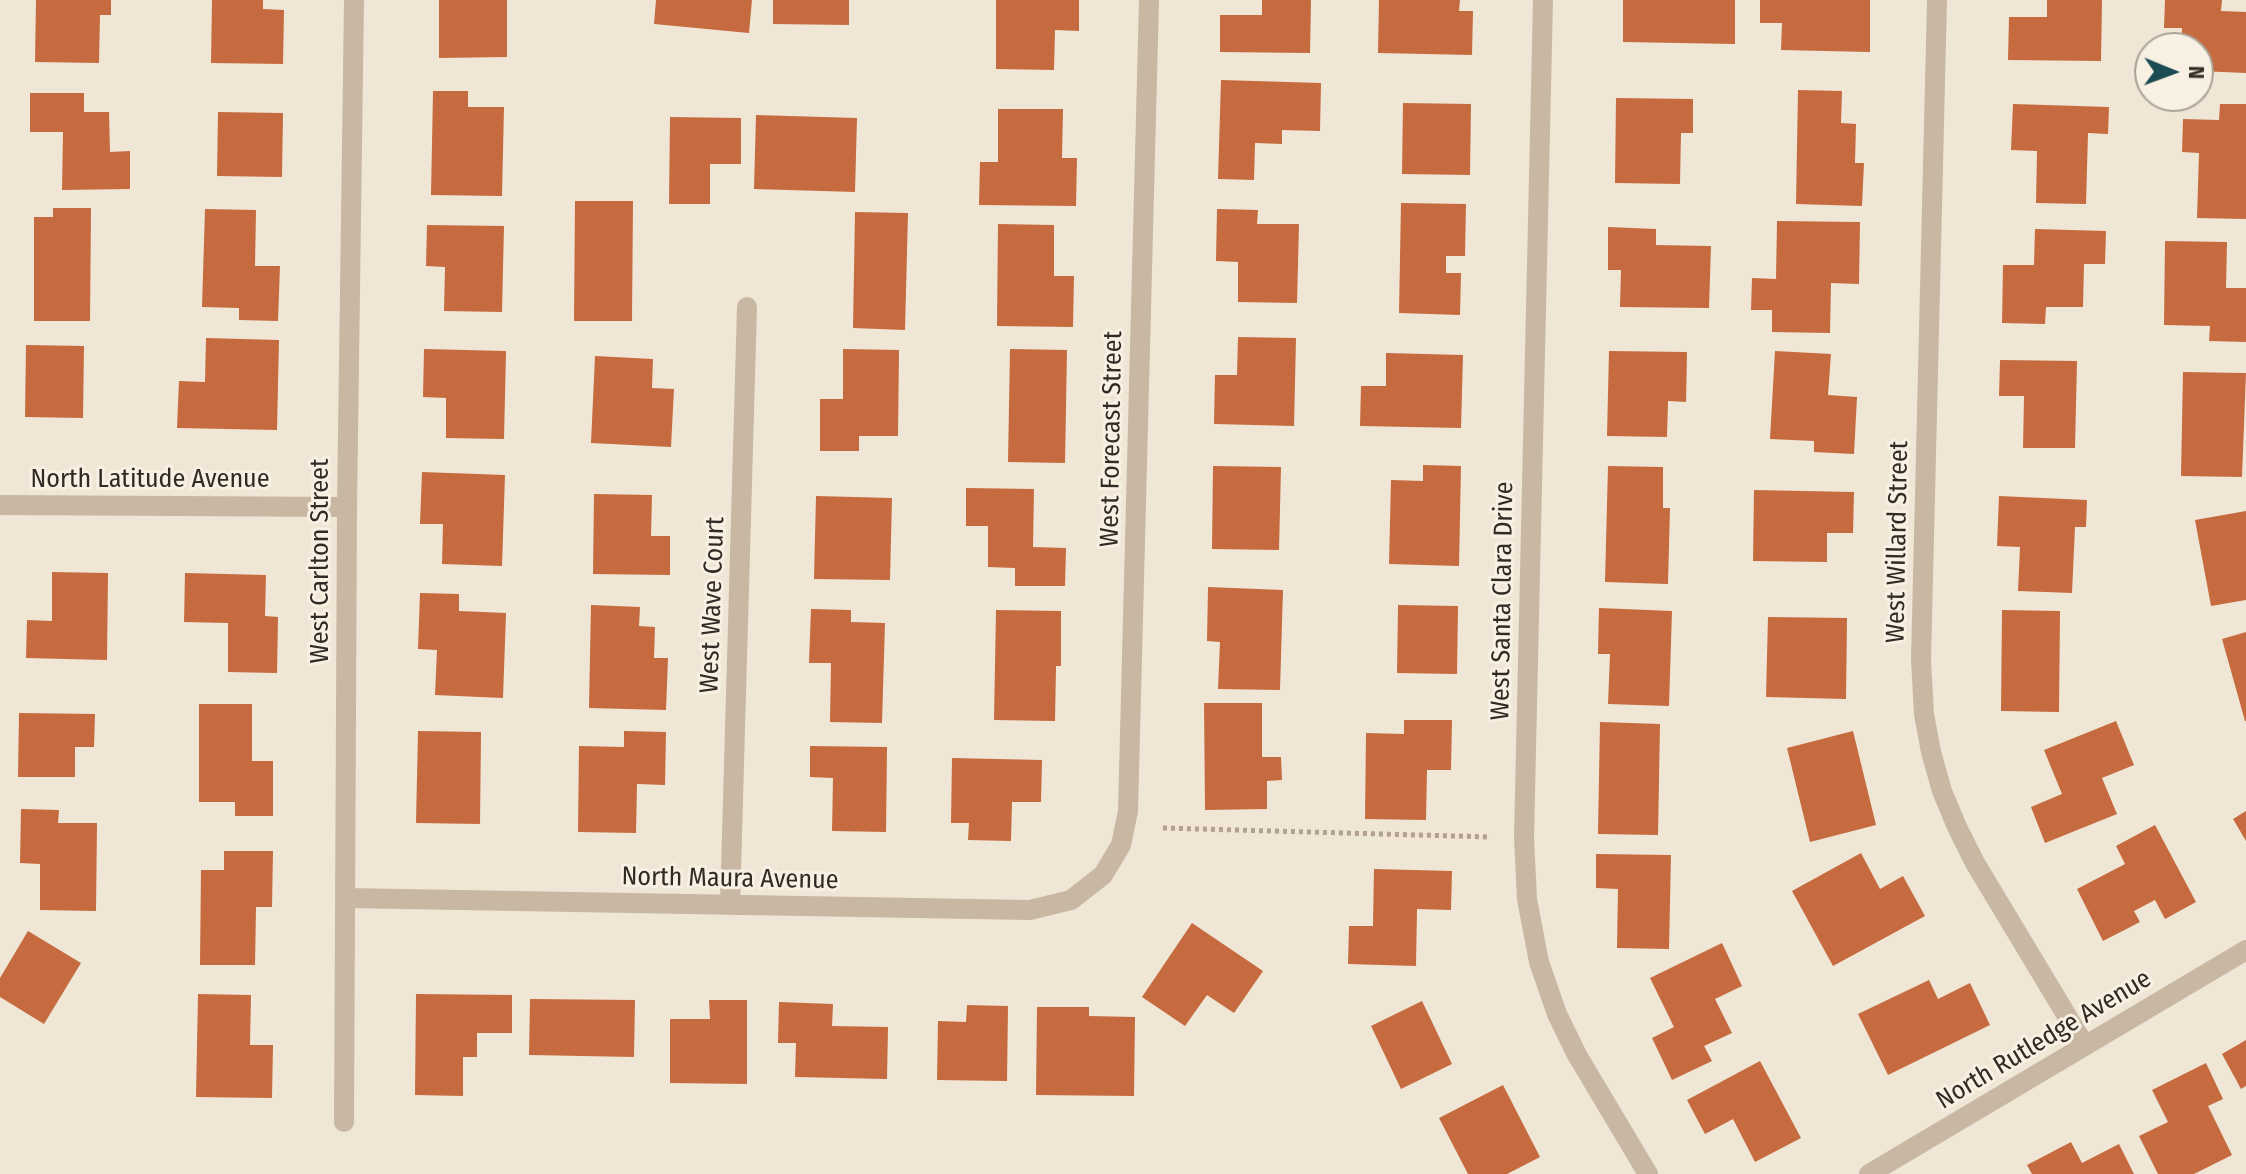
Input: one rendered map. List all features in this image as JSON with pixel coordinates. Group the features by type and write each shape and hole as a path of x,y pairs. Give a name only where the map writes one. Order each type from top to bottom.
{"street":[{"name":"West Carlton Street","path":"344,1122 347,507 354,0"},
{"name":"West Forecast Street","path":"1103,875 1121,845 1128,811 1149,0"},
{"name":"West Santa Clara Drive","path":"1543,0 1524,838 1527,899 1539,962 1557,1014 1577,1055 1648,1174"},
{"name":"West Willard Street","path":"1937,0 1921,660 1924,714 1942,791 1957,827 1975,863 2085,1046"},
{"name":"West Wave Court","path":"730,905 747,307"},
{"name":"North Latitude Avenue","path":"0,505 347,507"},
{"name":"North Maura Avenue","path":"345,898 1030,910 1071,900 1103,875"},
{"name":"North Rutledge Avenue","path":"1869,1174 2246,950"}],"path":[{"path":"1163,828 1491,837"}],"building":[{"path":"36,0 111,0 111,15 100,15 99,63 35,62"},
{"path":"212,0 263,0 263,9 284,10 283,64 211,63"},
{"path":"439,0 507,0 507,57 439,58"},
{"path":"656,0 752,0 749,33 654,24"},
{"path":"773,0 849,0 849,25 773,24"},
{"path":"996,0 1079,0 1079,31 1055,30 1054,70 996,69"},
{"path":"1262,0 1311,0 1310,53 1220,52 1220,15 1262,15"},
{"path":"1379,0 1460,0 1459,11 1473,11 1472,55 1378,53"},
{"path":"1623,0 1735,0 1735,44 1623,42"},
{"path":"1760,0 1870,0 1870,52 1781,50 1782,23 1760,23"},
{"path":"2047,0 2102,0 2101,61 2008,60 2009,17 2047,17"},
{"path":"2165,0 2222,0 2221,11 2246,12 2246,73 2214,72 2214,32 2182,32 2182,28 2164,28"},
{"path":"1221,80 1321,83 1320,131 1282,130 1282,144 1255,143 1254,180 1218,179"},
{"path":"1798,90 1842,91 1841,123 1856,124 1855,163 1864,163 1862,206 1796,204"},
{"path":"433,91 468,91 468,107 504,107 502,196 431,195"},
{"path":"30,93 84,93 84,112 109,112 110,152 130,151 130,189 62,190 63,132 30,132"},
{"path":"1616,98 1693,99 1693,133 1681,133 1680,184 1615,183"},
{"path":"1403,103 1471,104 1470,175 1402,174"},
{"path":"2013,104 2109,107 2108,134 2088,133 2086,204 2036,203 2037,151 2011,150"},
{"path":"2220,104 2246,104 2246,219 2197,218 2199,153 2182,152 2183,119 2219,120"},
{"path":"998,109 1063,109 1062,158 1077,158 1076,206 979,205 980,162 998,162"},
{"path":"218,112 283,113 282,177 217,176"},
{"path":"756,115 857,118 855,192 754,189"},
{"path":"670,117 741,118 741,164 710,164 710,204 669,204"},
{"path":"575,201 633,201 632,321 574,321"},
{"path":"1401,203 1466,204 1465,256 1446,256 1446,273 1461,273 1460,315 1399,313"},
{"path":"53,208 91,208 90,321 34,321 34,217 53,217"},
{"path":"205,209 256,210 255,266 280,266 278,321 239,320 239,308 202,307"},
{"path":"1217,209 1258,210 1257,224 1299,224 1297,303 1238,302 1238,262 1216,261"},
{"path":"855,212 908,213 905,330 853,328"},
{"path":"1777,221 1860,222 1859,284 1831,283 1830,333 1772,332 1772,310 1751,310 1752,278 1776,279"},
{"path":"998,224 1054,225 1054,276 1074,276 1073,327 997,326"},
{"path":"427,225 504,226 502,312 444,311 445,267 426,266"},
{"path":"1608,227 1656,229 1656,245 1711,246 1709,308 1620,307 1621,270 1608,270"},
{"path":"2035,229 2106,231 2105,264 2084,264 2083,307 2046,307 2045,324 2002,323 2003,265 2034,265"},
{"path":"2165,241 2227,242 2226,288 2246,288 2246,342 2209,341 2210,326 2164,325"},
{"path":"1238,337 1296,338 1294,426 1214,424 1215,375 1237,375"},
{"path":"206,338 279,340 277,430 177,428 179,381 205,382"},
{"path":"26,345 84,346 83,418 25,417"},
{"path":"424,349 506,351 504,439 446,438 446,398 423,397"},
{"path":"843,349 899,350 898,436 859,436 859,451 820,451 820,399 843,399"},
{"path":"1010,349 1067,350 1065,463 1008,462"},
{"path":"1609,351 1687,352 1686,402 1668,401 1667,437 1607,436"},
{"path":"1775,351 1831,354 1828,395 1857,397 1854,454 1814,452 1814,441 1770,439"},
{"path":"1386,353 1463,355 1461,428 1360,426 1361,386 1386,386"},
{"path":"595,356 653,359 652,388 674,389 671,447 591,443"},
{"path":"2000,360 2077,361 2075,448 2023,448 2024,396 1999,396"},
{"path":"2183,372 2246,373 2242,477 2181,476"},
{"path":"1423,465 1461,466 1459,566 1389,564 1391,480 1423,481"},
{"path":"1213,466 1281,467 1279,550 1212,549"},
{"path":"1608,466 1663,467 1663,508 1670,508 1668,584 1605,582"},
{"path":"422,472 505,475 502,566 442,564 443,524 420,524"},
{"path":"966,488 1034,489 1033,547 1066,548 1065,586 1015,586 1015,568 988,567 988,526 966,526"},
{"path":"1754,490 1854,492 1853,533 1827,533 1827,562 1753,561"},
{"path":"594,494 652,495 651,536 670,536 670,575 593,574"},
{"path":"816,496 892,498 890,580 814,579"},
{"path":"1999,496 2087,500 2086,527 2075,527 2072,593 2018,591 2020,547 1997,546"},
{"path":"2246,511 2246,600 2211,606 2195,520"},
{"path":"52,572 108,573 107,660 26,658 27,620 52,621"},
{"path":"185,573 266,575 265,616 278,617 277,673 228,672 228,623 184,622"},
{"path":"1208,587 1283,590 1280,690 1218,689 1220,642 1207,641"},
{"path":"420,593 459,594 459,611 506,613 503,698 435,695 437,650 418,649"},
{"path":"591,605 640,607 639,626 655,627 654,658 668,658 666,710 589,708"},
{"path":"1398,605 1458,606 1457,674 1397,673"},
{"path":"1599,608 1672,611 1669,706 1608,704 1610,654 1598,654"},
{"path":"811,609 851,610 851,622 885,623 882,723 830,722 831,663 809,663"},
{"path":"996,610 1061,611 1061,666 1056,666 1055,721 994,720"},
{"path":"2002,610 2060,611 2059,712 2001,711"},
{"path":"1768,617 1847,618 1846,699 1766,697"},
{"path":"2246,632 2246,721 2245,721 2222,639"},
{"path":"1204,703 1262,703 1262,757 1281,757 1282,780 1267,781 1267,809 1205,810"},
{"path":"199,704 252,704 252,761 273,761 273,816 235,816 235,802 199,802"},
{"path":"19,713 95,714 94,747 75,747 75,777 18,777"},
{"path":"1404,720 1452,720 1451,770 1427,770 1426,820 1365,819 1366,733 1404,734"},
{"path":"2116,721 2134,765 2102,778 2117,814 2045,843 2031,807 2062,794 2044,750"},
{"path":"1600,722 1660,724 1658,835 1598,834"},
{"path":"418,731 481,732 480,824 416,823"},
{"path":"624,731 666,732 665,785 637,784 636,833 578,832 579,746 624,747"},
{"path":"1853,731 1876,825 1810,842 1787,748"},
{"path":"810,746 887,747 886,832 832,831 833,778 810,777"},
{"path":"952,758 1042,760 1041,802 1012,802 1011,841 968,840 969,823 951,823"},
{"path":"21,809 59,810 58,823 97,823 96,911 40,910 40,864 20,863"},
{"path":"2246,811 2246,841 2233,819"},
{"path":"2155,825 2196,902 2165,919 2155,900 2134,911 2140,922 2103,941 2077,889 2125,864 2116,846"},
{"path":"224,851 273,851 272,907 256,907 255,965 200,965 201,870 224,870"},
{"path":"1861,853 1880,889 1903,876 1925,916 1833,966 1792,891"},
{"path":"1596,854 1671,855 1669,949 1617,948 1618,889 1596,888"},
{"path":"1374,869 1452,871 1451,910 1417,909 1416,966 1348,964 1349,926 1373,926"},
{"path":"1192,923 1263,971 1234,1013 1207,995 1185,1026 1142,997"},
{"path":"28,931 81,963 44,1024 0,997 0,978"},
{"path":"1722,943 1742,986 1715,999 1732,1033 1704,1046 1712,1061 1672,1080 1652,1038 1674,1027 1650,978"},
{"path":"1929,980 1938,999 1970,983 1990,1025 1888,1075 1858,1014"},
{"path":"198,994 251,995 250,1045 273,1045 272,1098 196,1097"},
{"path":"416,994 512,995 512,1033 477,1033 477,1057 463,1057 463,1096 415,1095"},
{"path":"530,999 635,1000 634,1057 529,1055"},
{"path":"709,1000 747,1000 747,1084 670,1083 670,1019 710,1019"},
{"path":"1422,1001 1452,1064 1401,1089 1371,1026"},
{"path":"779,1002 833,1004 832,1026 888,1027 887,1079 795,1077 796,1043 778,1043"},
{"path":"967,1005 1008,1006 1007,1081 937,1080 938,1021 966,1022"},
{"path":"1037,1007 1089,1007 1089,1016 1135,1017 1134,1096 1036,1095"},
{"path":"2246,1040 2246,1086 2241,1089 2222,1054"},
{"path":"1760,1061 1801,1138 1755,1162 1733,1119 1705,1134 1687,1100"},
{"path":"2206,1063 2223,1099 2208,1106 2232,1155 2194,1174 2158,1174 2139,1136 2168,1122 2152,1090"},
{"path":"1503,1085 1540,1157 1507,1174 1468,1174 1439,1118"},
{"path":"2071,1142 2082,1163 2119,1144 2134,1174 2032,1174 2027,1165"}]}
